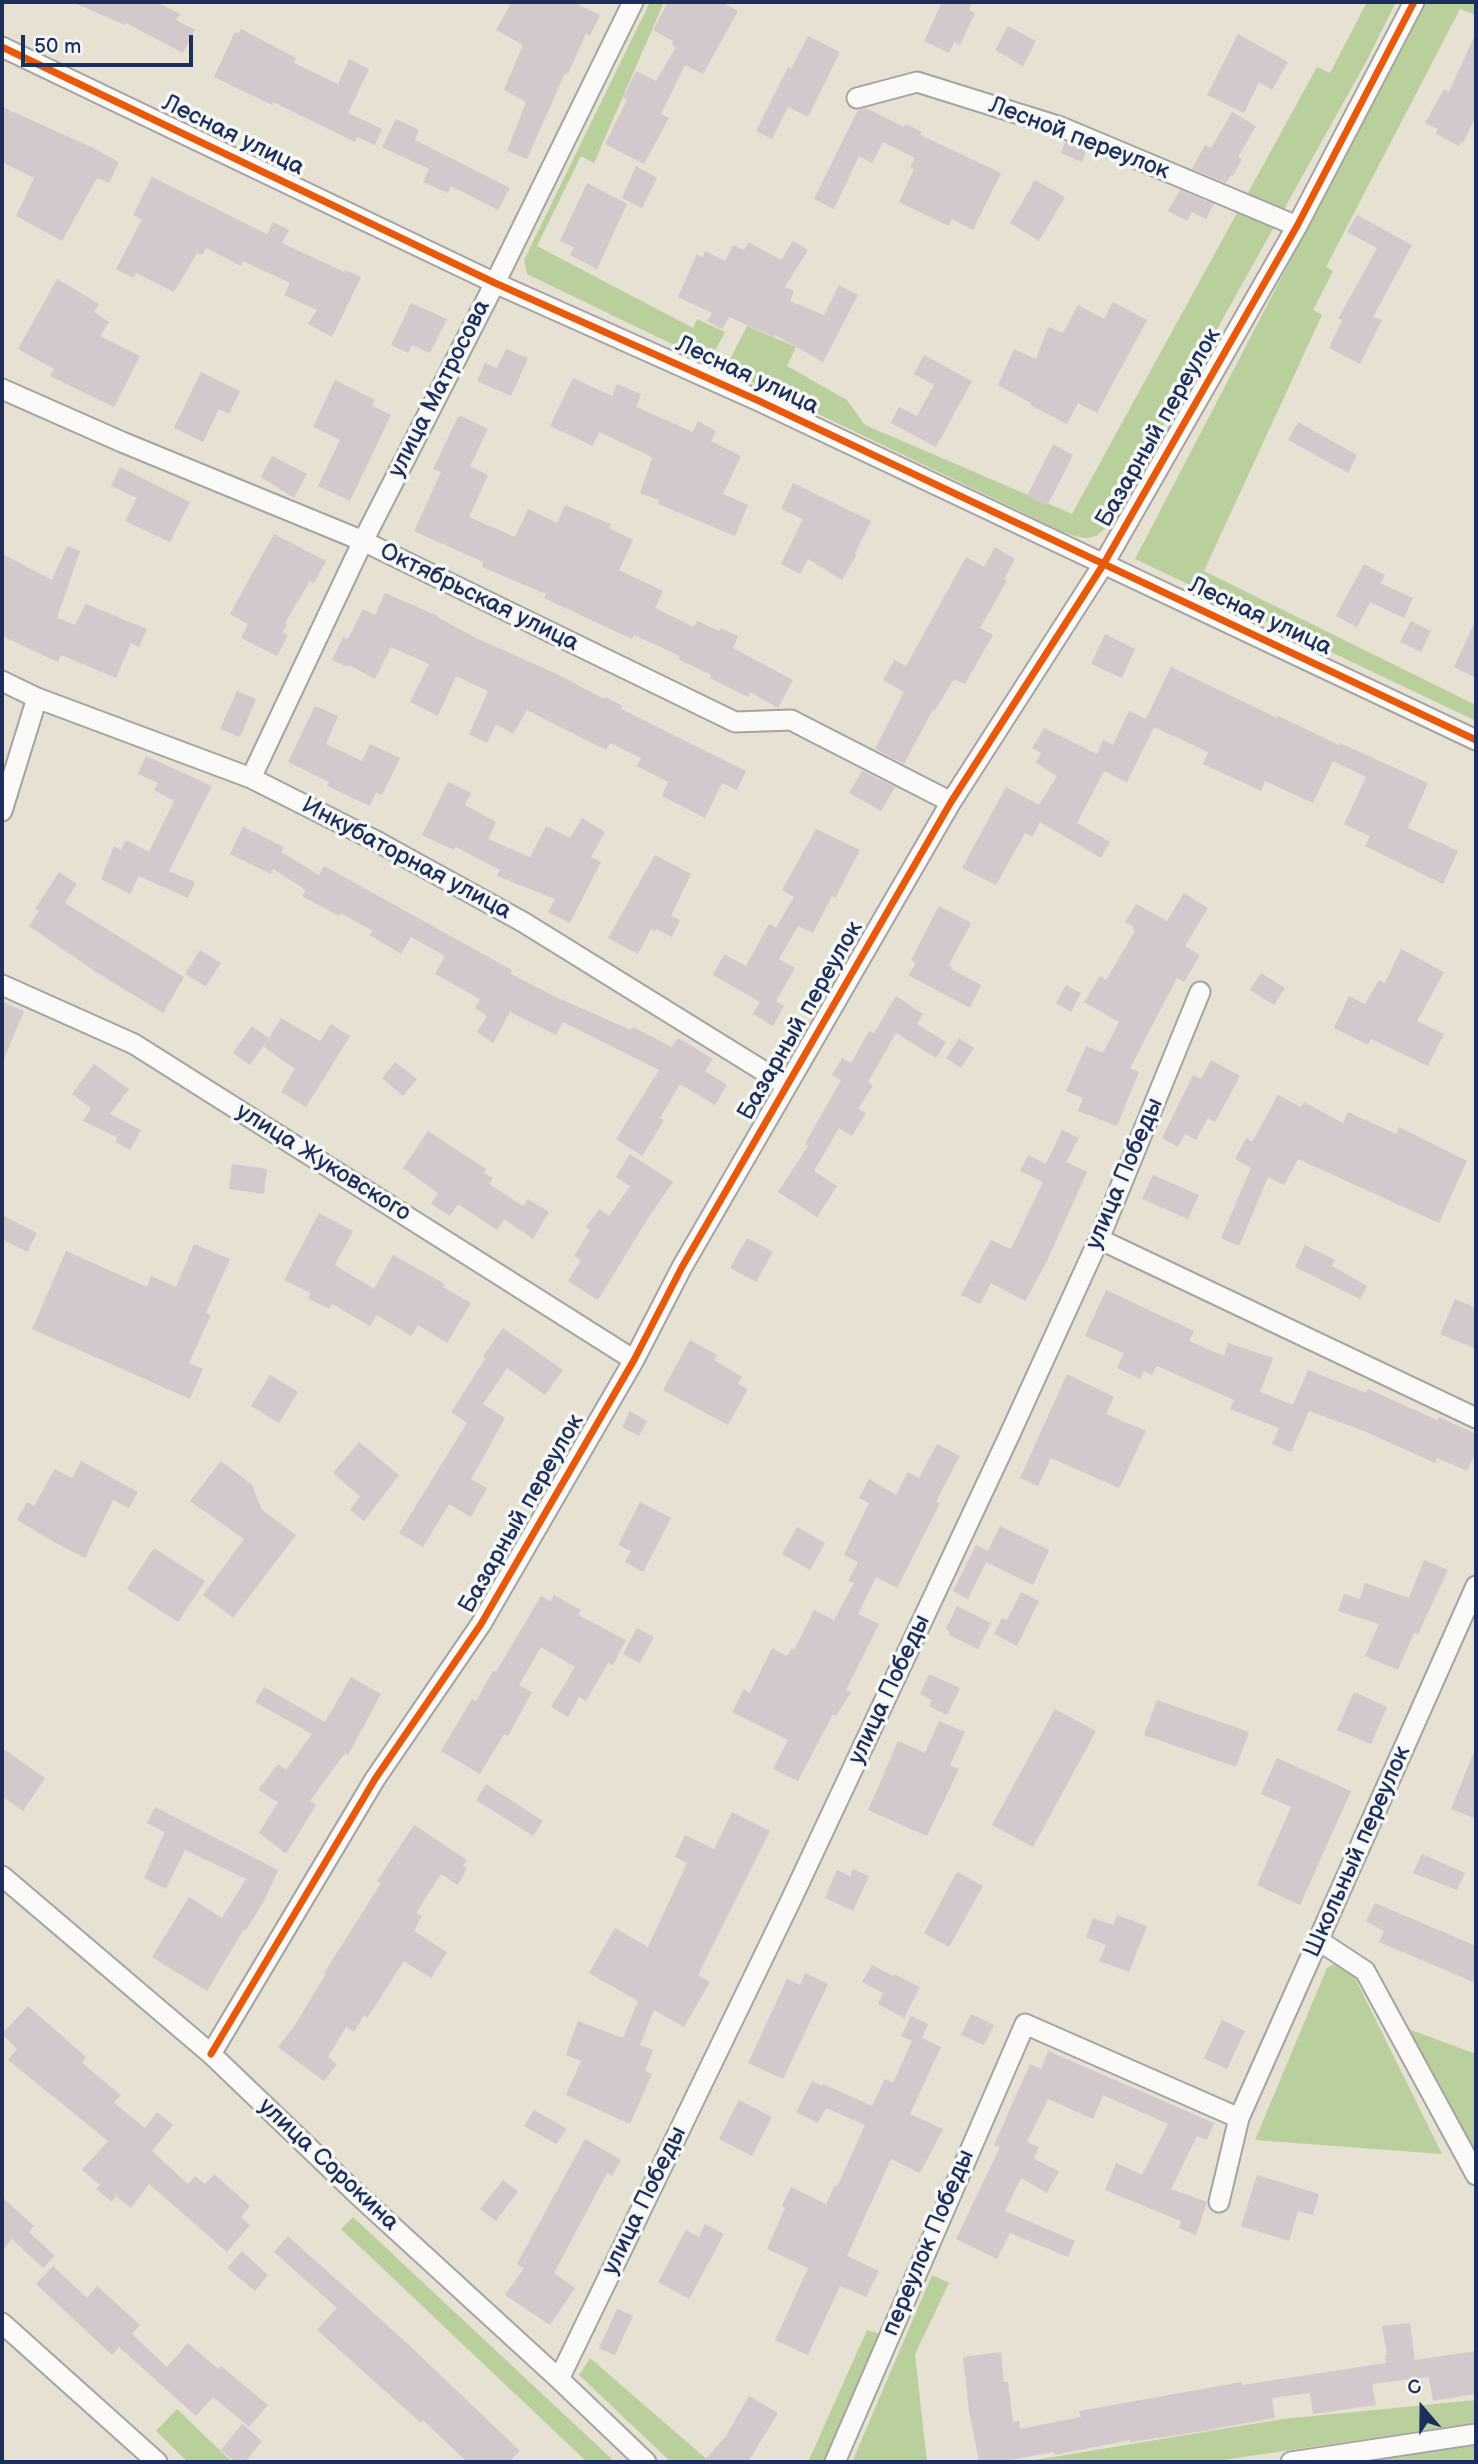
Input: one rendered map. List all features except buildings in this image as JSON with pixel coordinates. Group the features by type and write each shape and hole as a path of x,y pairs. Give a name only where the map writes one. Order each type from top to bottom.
{"street":[{"name":"улица Матросова","path":"251,778 363,541 495,283 633,2"},
{"name":"Базарный переулок","path":"211,2054 375,1779 481,1624 634,1360 681,1267 951,802 1103,565 1297,226 1414,2"},
{"name":"Лесная улица","path":"2,47 495,283 757,400 1476,740"},
{"name":"Лесной переулок","path":"857,98 917,82 1060,127 1297,226"},
{"name":"Октябрьская улица","path":"2,389 122,442 363,541 734,722 791,720 951,802"},
{"name":"Инкубаторная улица","path":"2,681 37,698 251,778 378,842 523,922 786,1085"},
{"path":"2,811 37,698"},
{"name":"улица Жуковского","path":"2,985 134,1044 634,1360"},
{"name":"улица Победы","path":"559,2379 791,1900 1009,1436 1099,1239 1200,992"},
{"path":"1099,1239 1476,1418"},
{"name":"Школьный переулок","path":"1219,2202 1239,2118 1476,1586"},
{"name":"улица Сорокина","path":"2,1876 211,2054 357,2194 646,2462"},
{"path":"1318,1940 1365,1971 1476,2175"},
{"name":"переулок Победы","path":"835,2462 1025,2024 1239,2118"},
{"path":"2,2323 158,2462"},
{"path":"1291,2462 1476,2434"}],"green space":[{"path":"650,2 664,2 594,163 581,156 537,246 693,328 697,319 725,332 709,362 527,274 524,260"},
{"path":"1367,2 1396,2 1366,62 1110,521 1095,536 1084,538 1063,532 725,369 747,326 796,347 787,366 847,400 865,425 1072,514 1317,67 1330,73"},
{"path":"1425,2 1476,2 1476,15 1460,9 1326,267 1333,271 1313,310 1322,315 1204,571 1476,705 1476,721 1135,559"},
{"path":"1342,1963 1348,1966 1357,1982 1442,2154 1255,2140 1327,1968"},
{"path":"1408,2029 1476,2054 1476,2156"},
{"path":"353,2217 615,2462 587,2462 341,2229"},
{"path":"932,2275 949,2283 915,2354 927,2462 852,2462"},
{"path":"867,2330 884,2335 823,2462 808,2462"},
{"path":"590,2358 710,2462 671,2462 579,2375"},
{"path":"1476,2400 1476,2423 1209,2462 1023,2462 1283,2419"},
{"path":"177,2409 232,2462 188,2462 156,2431"},
{"path":"1476,2443 1476,2462 1351,2462"}],"cycle path":[{"path":"211,2054 375,1779 481,1624 634,1360 682,1267 951,802 1103,565 1297,226 1414,2"},
{"path":"2,47 495,283 757,400 1476,740"}]}
